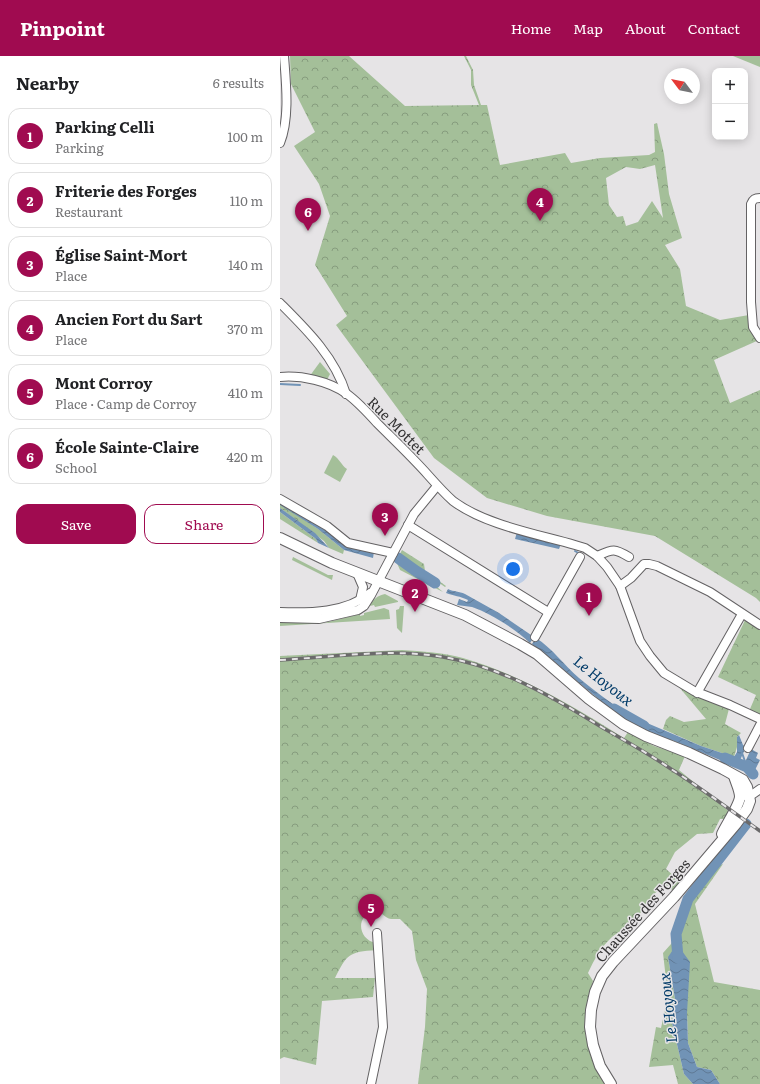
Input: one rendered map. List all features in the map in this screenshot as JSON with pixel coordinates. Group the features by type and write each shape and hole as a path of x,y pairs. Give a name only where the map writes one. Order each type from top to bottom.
{"main road":[{"path":"280,538 302,550 357,574 465,615 520,644 537,654 589,699 623,724 646,736 735,773 738,788 745,796"},
{"name":"Chaussée des Forges","path":"611,1084 600,1066 593,1045 590,1027 591,1010 595,992 602,976 613,962 674,897 714,850 739,802 745,796"}],"street":[{"path":"280,144 284,126 286,101 284,56"},
{"path":"760,198 755,198 751,204 751,287 753,326 760,338"},
{"path":"280,303 299,321 321,347 338,373 346,394"},
{"path":"280,378 291,376 323,383 346,394"},
{"name":"Rue Mottet","path":"346,394 358,404 437,486 464,508 482,517 585,548 597,556"},
{"path":"280,618 319,619 358,610 364,606 373,592 414,514 437,486"},
{"path":"280,500 327,526 348,543 393,553"},
{"path":"408,525 548,612"},
{"path":"629,557 618,550 610,551 597,556 607,567 620,586 640,641 650,656 664,673 697,693 730,705 760,719"},
{"path":"535,637 580,557"},
{"path":"620,586 631,578 644,564 649,564 670,571 710,592 760,625"},
{"path":"357,574 363,588 360,600"},
{"path":"280,612 300,613 329,610 360,600 373,592"},
{"path":"697,693 742,614"},
{"path":"748,748 760,725"},
{"path":"745,796 760,789"},
{"path":"371,1084 383,1027 377,933"}],"green space":[{"path":"290,56 349,56 405,106 479,105 471,85 471,70 464,56 466,56 473,70 474,85 481,105 487,105 500,165 565,153 571,163 600,158 649,155 655,152 654,124 657,123 664,154 669,194 682,238 665,245 680,269 686,306 720,320 749,315 759,340 714,360 730,403 760,390 760,602 756,598 655,536 547,516 487,498 434,458 336,325 347,316 315,265 330,216 319,184 294,146 315,132 291,84","holes":["655,165 663,218 652,201 638,222 626,226 623,216 617,217 609,205 606,178 626,167 640,169"]},
{"path":"733,56 760,56 760,67"},
{"path":"320,362 330,374 326,382 309,377"},
{"path":"333,455 347,469 340,482 324,473"},
{"path":"280,504 318,529 344,550 343,554 329,548 324,541 280,508"},
{"path":"280,512 316,539 318,543 280,519"},
{"path":"402,550 424,564 425,571 446,586 445,587 429,576 424,576 443,592 400,570 396,561"},
{"path":"293,557 328,575 333,575 332,580 292,560"},
{"path":"385,594 398,602 375,607 374,605 370,606 372,601"},
{"path":"400,606 404,606 402,633 397,628 396,610 399,609"},
{"path":"384,608 389,610 390,619 280,626 280,622 324,623 360,614 360,616 364,615 364,613"},
{"path":"747,616 760,625 760,718 750,709 756,695 718,677"},
{"path":"402,650 449,655 484,665 546,692 624,738 628,732 654,746 685,756 679,770 731,813 728,819 720,819 713,833 697,834 675,852 666,869 675,877 684,880 673,892 669,885 662,888 652,896 635,920 612,937 604,945 588,973 593,981 585,1021 586,1037 594,1060 607,1084 418,1084 425,1027 427,989 416,960 412,931 400,919 391,919 377,912 368,914 364,918 361,928 365,937 376,943 376,950 354,953 346,959 335,978 375,978 373,997 322,1001 316,1065 284,1057 280,1059 280,656"},
{"path":"681,683 730,705 725,724 741,733 737,737 737,747 734,757 701,746 663,729 666,720 670,716 684,722 706,719 679,687"},
{"path":"723,864 695,904 714,982 760,990 760,1084 720,1084 711,1070 697,1067 688,1043 687,1013 668,957 675,999 672,1023 684,1074 693,1084 678,1084 673,1065 649,1067 656,1027 661,1028 668,997 663,953 671,944 688,899 714,867"}],"water":[{"path":"280,502 329,531 374,552 373,558 344,550 318,529 280,505"},
{"path":"280,508 315,533 329,548 318,543 316,539 280,512"},
{"path":"517,532 561,544 559,549 515,539"},
{"path":"448,589 465,594 499,613 534,637 530,643 495,617 479,609 457,605 459,599 467,602 468,600 446,593"},
{"path":"536,638 585,683 628,715 625,719 532,644"},
{"path":"633,717 701,746 734,757 737,752 737,737 739,735 743,745 746,747 737,767 656,735 629,722"},
{"path":"751,749 758,753 756,758 760,760 753,774 742,769"},
{"path":"677,944 690,962 687,1013 688,1043 697,1067 711,1070 720,1084 693,1084 684,1074 672,1023 675,999 668,957"}],"waterway":[{"path":"280,384 300,385"},
{"path":"575,551 580,554"},
{"name":"Le Hoyoux","path":"398,558 435,583"},
{"name":"Le Hoyoux","path":"614,709 644,726"},
{"path":"742,753 746,764"},
{"name":"Le Hoyoux","path":"725,758 747,767 753,774"},
{"name":"Le Hoyoux","path":"678,958 676,934 688,899 746,824"}],"railway":[{"path":"280,660 362,654 403,653 443,657 486,668 526,685 565,705 663,763 760,831"}],"place":[{"name":"Ancien Fort du Sart","path":"540,221"},
{"name":"École Sainte-Claire","path":"308,231"},
{"name":"Église Saint-Mort","path":"385,536"},
{"name":"Friterie des Forges","path":"415,612"},
{"name":"Parking Celli","path":"589,616"},
{"name":"Mont Corroy","path":"371,927"}]}
